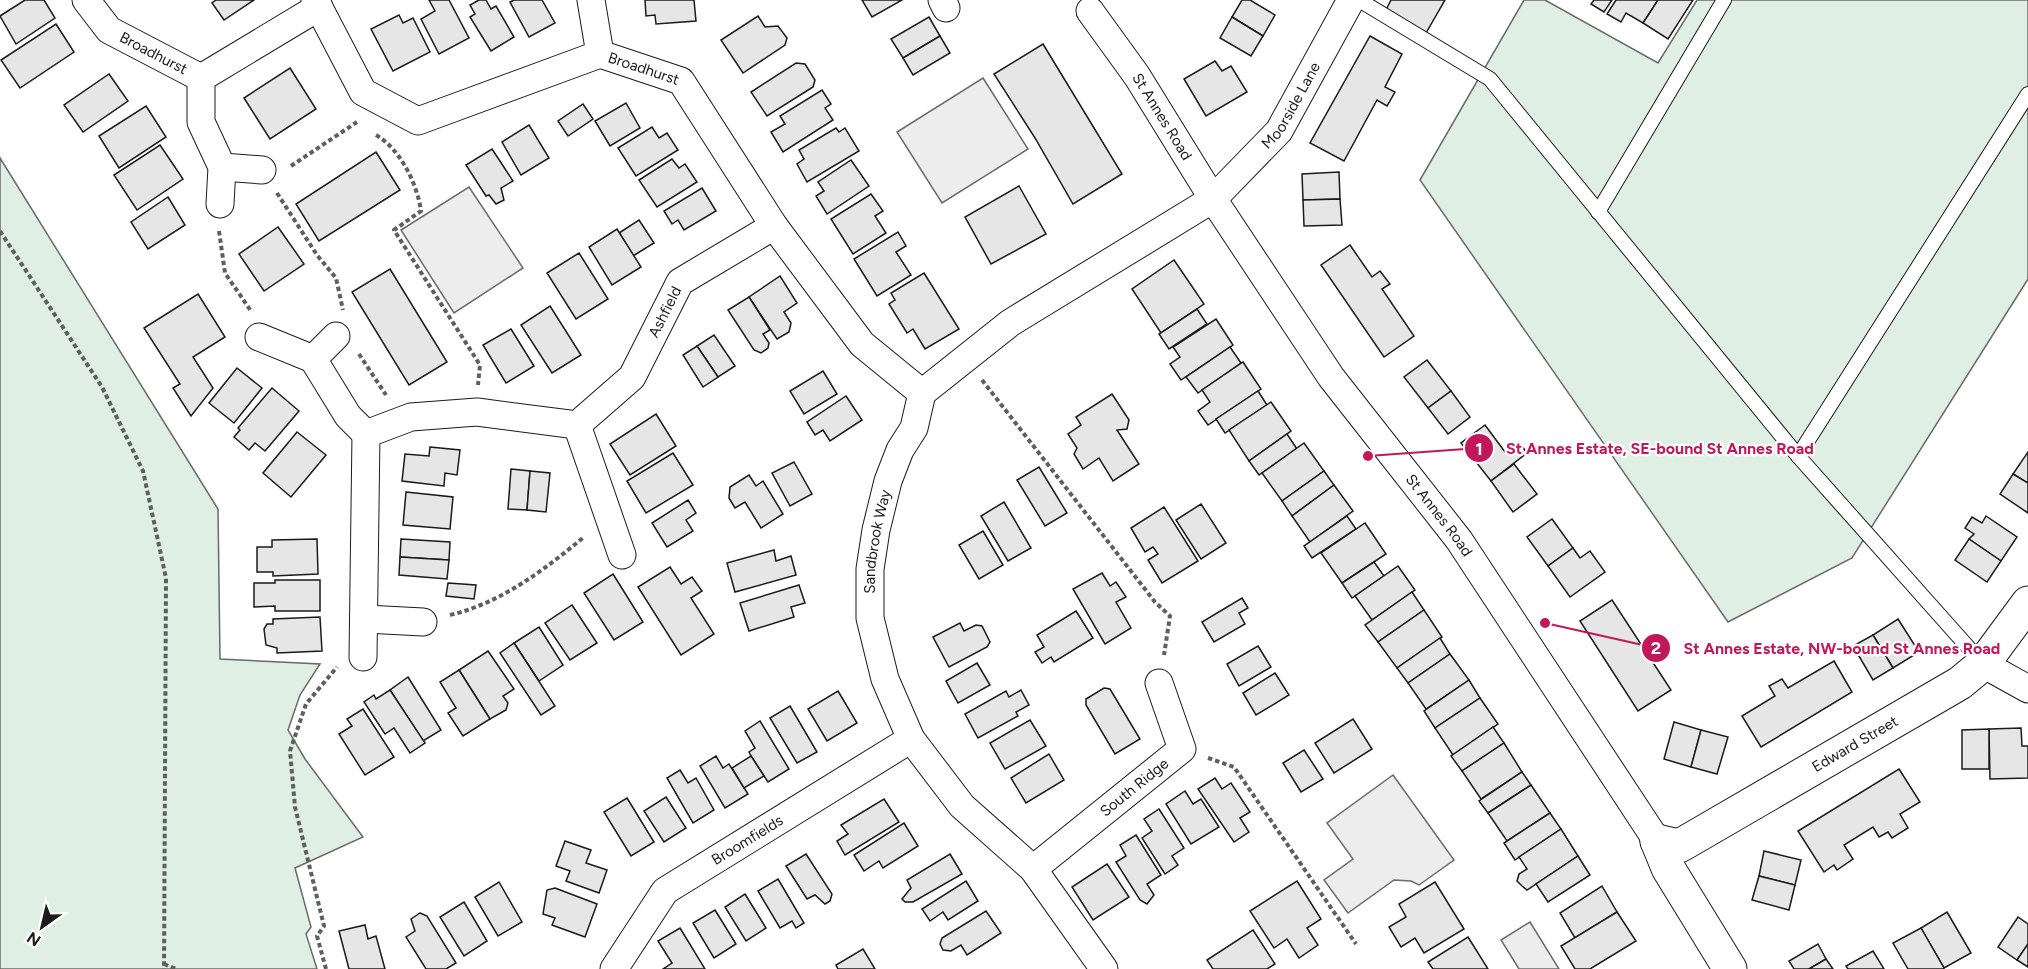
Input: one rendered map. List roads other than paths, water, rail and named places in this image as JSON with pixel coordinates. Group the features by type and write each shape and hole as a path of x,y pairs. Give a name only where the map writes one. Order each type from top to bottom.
{"street":[{"name":"Broadhurst","path":"86,0 109,30 201,78"},
{"path":"591,0 600,54"},
{"name":"Moorside Lane","path":"1213,199 1279,131 1351,0"},
{"name":"Broadhurst","path":"201,78 317,4 363,92 418,121 600,54 681,81 774,226 862,344 922,393"},
{"name":"St Annes Road","path":"1090,11 1137,75 1213,199 1331,377 1459,540 1657,842 1668,868 1730,969"},
{"name":"Broadhurst","path":"201,78 201,122 222,167 220,204"},
{"path":"222,167 262,170"},
{"path":"922,393 1010,323 1213,199"},
{"name":"Ashfield","path":"577,425 632,376 680,282 774,226"},
{"path":"313,359 340,333"},
{"path":"260,337 313,359 348,416 366,434 363,657"},
{"name":"Sandbrook Way","path":"922,393 914,428 900,450 888,481 876,530 870,570 870,618 885,679 911,739 962,806 1033,868 1104,969"},
{"path":"366,434 401,420 477,412 577,425 622,555"},
{"name":"Edward Street","path":"1657,842 1679,846 1688,842 1937,698 1983,664 2028,603"},
{"path":"365,619 423,622"},
{"path":"1983,664 2028,689"},
{"name":"South Ridge","path":"1033,868 1182,750 1160,683"},
{"name":"Broomfields","path":"614,969 665,891 911,739"}],"lane":[{"path":"1359,0 1490,79 1798,456 1983,664"},
{"path":"1598,212 1724,0"},
{"path":"1798,456 2028,94"}],"place":[{"name":"St Annes Estate, SE-bound St Annes Road","path":"1368,456"},
{"name":"St Annes Estate, NW-bound St Annes Road","path":"1545,623"}]}
